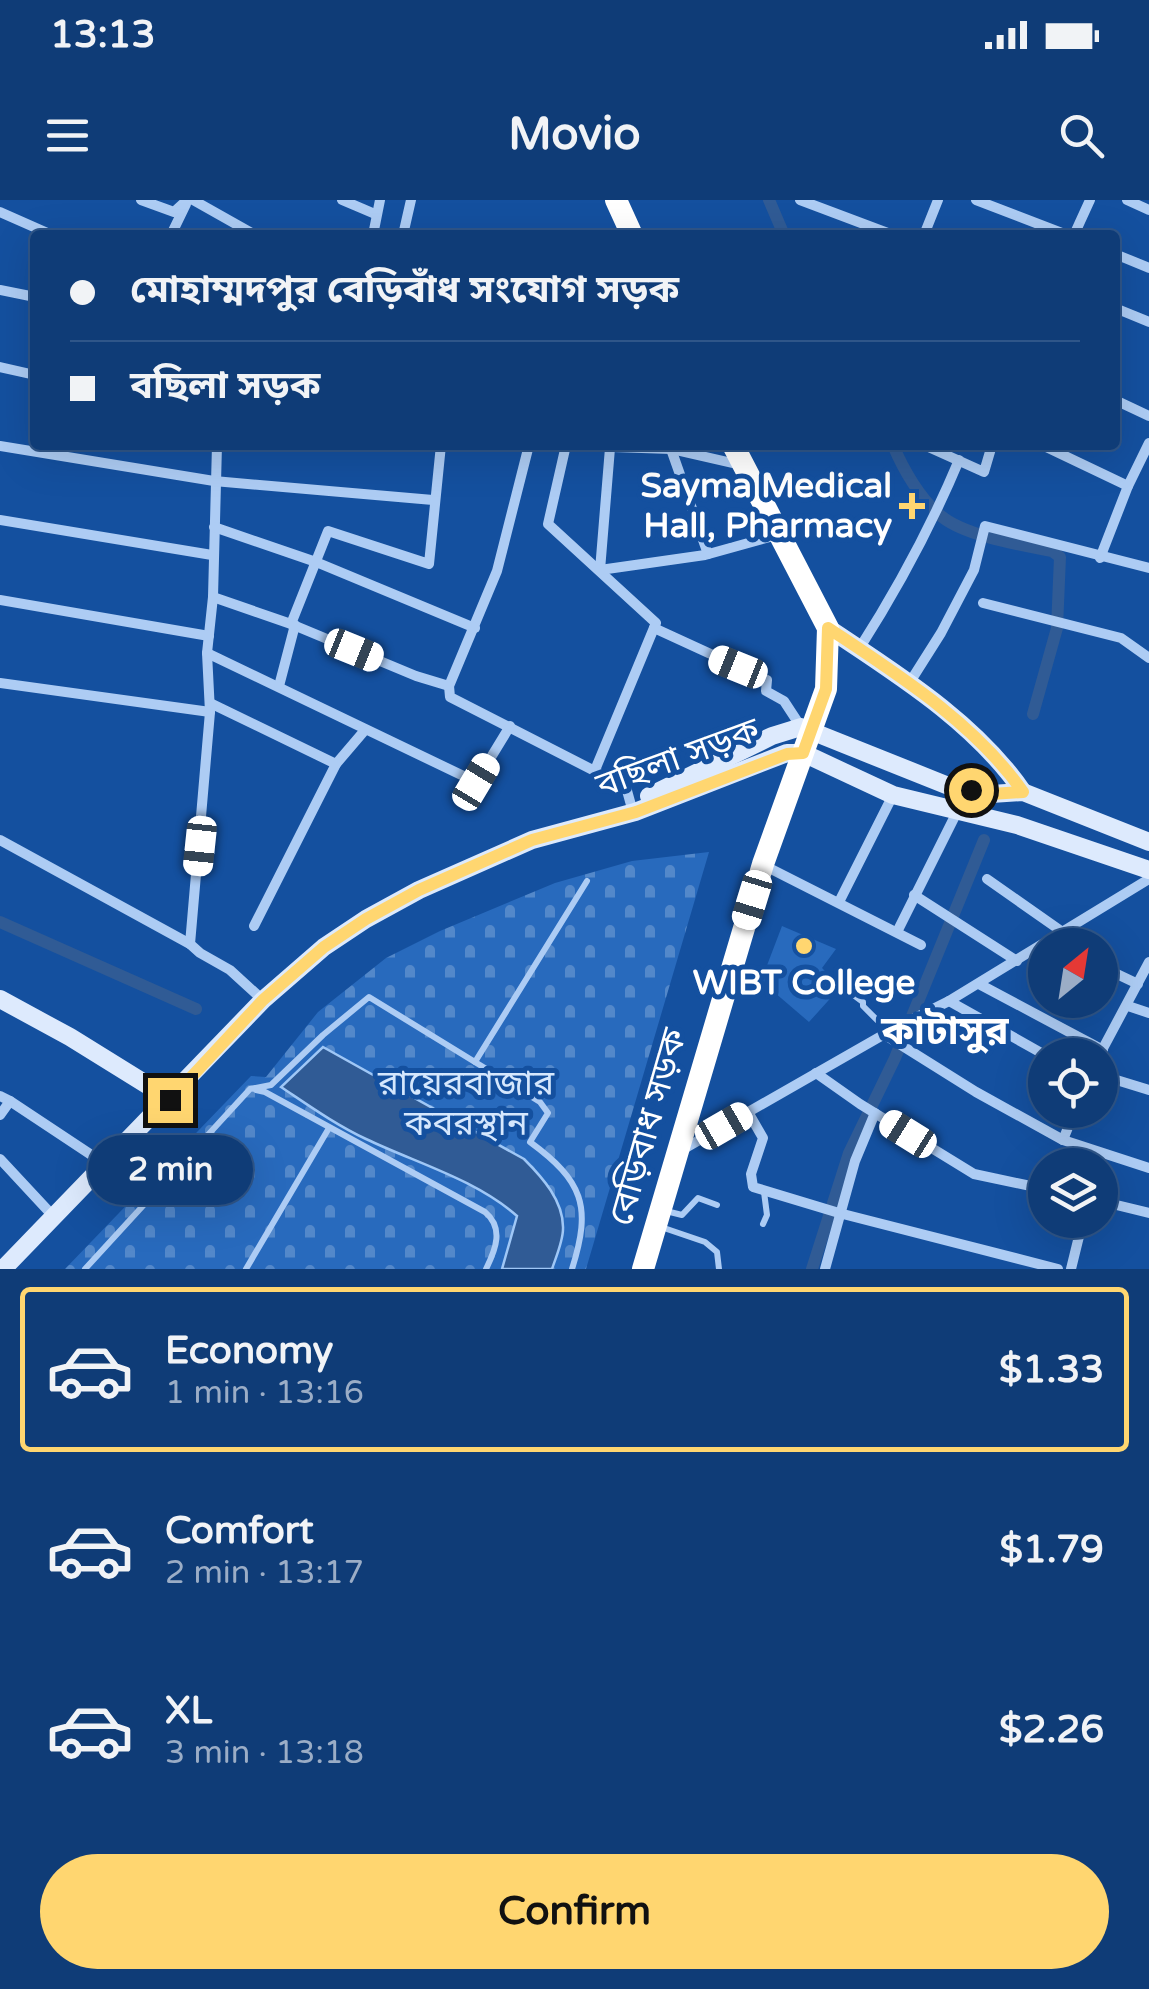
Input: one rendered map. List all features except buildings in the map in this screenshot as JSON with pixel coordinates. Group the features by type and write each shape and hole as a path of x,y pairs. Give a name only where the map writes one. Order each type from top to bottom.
{"highway":[{"path":"616,200 630,230"},
{"path":"737,455 828,628"},
{"name":"বেড়িবাধ সড়ক","path":"642,1269 762,864 826,689 828,628"}],"main road":[{"path":"828,628 910,682 1003,763 1023,792"},
{"name":"বছিলা সড়ক","path":"576,828 772,736 806,738"},
{"path":"806,738 951,788 991,794 1023,792 1149,842"},
{"path":"806,738 893,795 1030,829 1149,870"},
{"name":"বছিলা সড়ক","path":"3,1269 263,1000 324,947 366,919 419,890 532,840 636,812 787,754 806,738"},
{"path":"0,998 170,1100"}],"street":[{"path":"141,200 174,212 189,200"},
{"path":"174,230 189,200"},
{"path":"189,200 246,230"},
{"path":"342,200 375,214"},
{"path":"373,230 380,200"},
{"path":"404,230 412,200"},
{"path":"800,200 880,230"},
{"path":"926,230 938,200"},
{"path":"1074,230 1090,200"},
{"path":"1127,200 1149,210"},
{"path":"982,201 1058,230"},
{"path":"0,212 41,230"},
{"path":"1120,256 1149,268"},
{"path":"0,290 30,296"},
{"path":"1120,310 1149,322"},
{"path":"0,368 30,374"},
{"path":"1120,402 1149,416"},
{"path":"1100,558 1149,443"},
{"path":"0,446 214,481 433,500"},
{"path":"190,944 210,708 207,653 213,597 217,450"},
{"path":"279,686 292,624 328,531 429,564 440,450"},
{"path":"528,450 497,570 449,686 450,696 626,787 630,805"},
{"path":"565,450 548,524 656,623 595,770"},
{"path":"600,570 610,450"},
{"path":"670,450 708,554"},
{"path":"681,450 737,455"},
{"path":"936,450 984,472 991,450"},
{"path":"1052,450 1128,486"},
{"path":"859,649 896,590 959,460"},
{"path":"0,520 212,554"},
{"path":"910,682 974,570 985,526 1149,568"},
{"path":"214,527 316,562 475,628"},
{"path":"600,570 708,554 778,535"},
{"path":"213,597 449,686"},
{"path":"0,600 208,636"},
{"path":"982,602 1121,638 1149,658"},
{"path":"654,628 766,680 766,691 784,700 806,738"},
{"path":"207,653 476,782 510,726"},
{"path":"0,683 210,708 336,764"},
{"path":"254,926 336,764 365,730"},
{"path":"839,902 893,795"},
{"path":"897,932 957,812"},
{"path":"0,840 190,944 230,970 263,1000"},
{"path":"762,864 921,945"},
{"path":"1070,928 1149,879"},
{"path":"987,880 1058,928"},
{"path":"914,895 1017,962"},
{"path":"676,1153 1028,956"},
{"path":"1109,1038 1149,962"},
{"path":"1118,975 1138,984"},
{"path":"979,984 1076,1038"},
{"path":"949,1001 1028,1045"},
{"path":"1128,1006 1149,1013"},
{"path":"891,1034 910,1050 1062,1140 1149,1168"},
{"path":"816,1073 974,1174 1028,1185"},
{"path":"1118,1080 1149,1090"},
{"path":"0,1115 5,1099 106,1164"},
{"path":"748,1112 763,1138 750,1184 841,1213 1058,1269"},
{"path":"825,1269 855,1161 875,1113"},
{"path":"1062,1140 1067,1128"},
{"path":"0,1159 54,1217"},
{"path":"1118,1205 1149,1213"},
{"path":"1071,1269 1078,1238"}],"lane":[{"path":"475,1062 587,882"},
{"path":"840,985 863,1002 891,1034"},
{"path":"84,1269 250,1089 271,1085 369,997 540,1102 548,1112 530,1142 562,1165 579,1192 584,1210 582,1238 572,1269"},
{"path":"250,1089 265,1092 493,1218 498,1235 486,1269"},
{"path":"246,1269 329,1128"},
{"path":"763,1224 764,1190"},
{"path":"658,1218 682,1215 698,1198 717,1206"},
{"path":"658,1218 718,1252 719,1269"}],"green space":[{"name":"রায়েরবাজার কবরস্থান","path":"709,852 586,1269 65,1269 251,1076 266,1077 318,1012 386,958 555,883 632,861"},
{"path":"782,926 836,949 822,968 836,982 833,987 837,991 809,1022 761,981"}],"shaded area":[{"path":"323,1047 524,1159 545,1182 560,1209 563,1234 552,1269 502,1269 517,1216 464,1182 344,1128 281,1087"}],"waterway":[{"path":"769,200 782,230"},
{"path":"895,450 919,492 951,523 994,539 1052,551 1060,557 1057,628 1033,714"},
{"path":"812,1269 849,1153 895,1058 984,840"},
{"path":"0,922 196,1009"}],"place":[{"name":"Sayma Medical Hall, Pharmacy","path":"912,506"},
{"name":"WIBT College","path":"804,946"}],"district":[{"name":"কাটাসুর","path":"945,1031"}],"route":[{"path":"170,1100 263,1000 324,947 366,919 419,890 532,840 618,818 787,754 803,753 826,689 828,628 910,682 1003,763 1023,792 991,794 971,790"}]}
